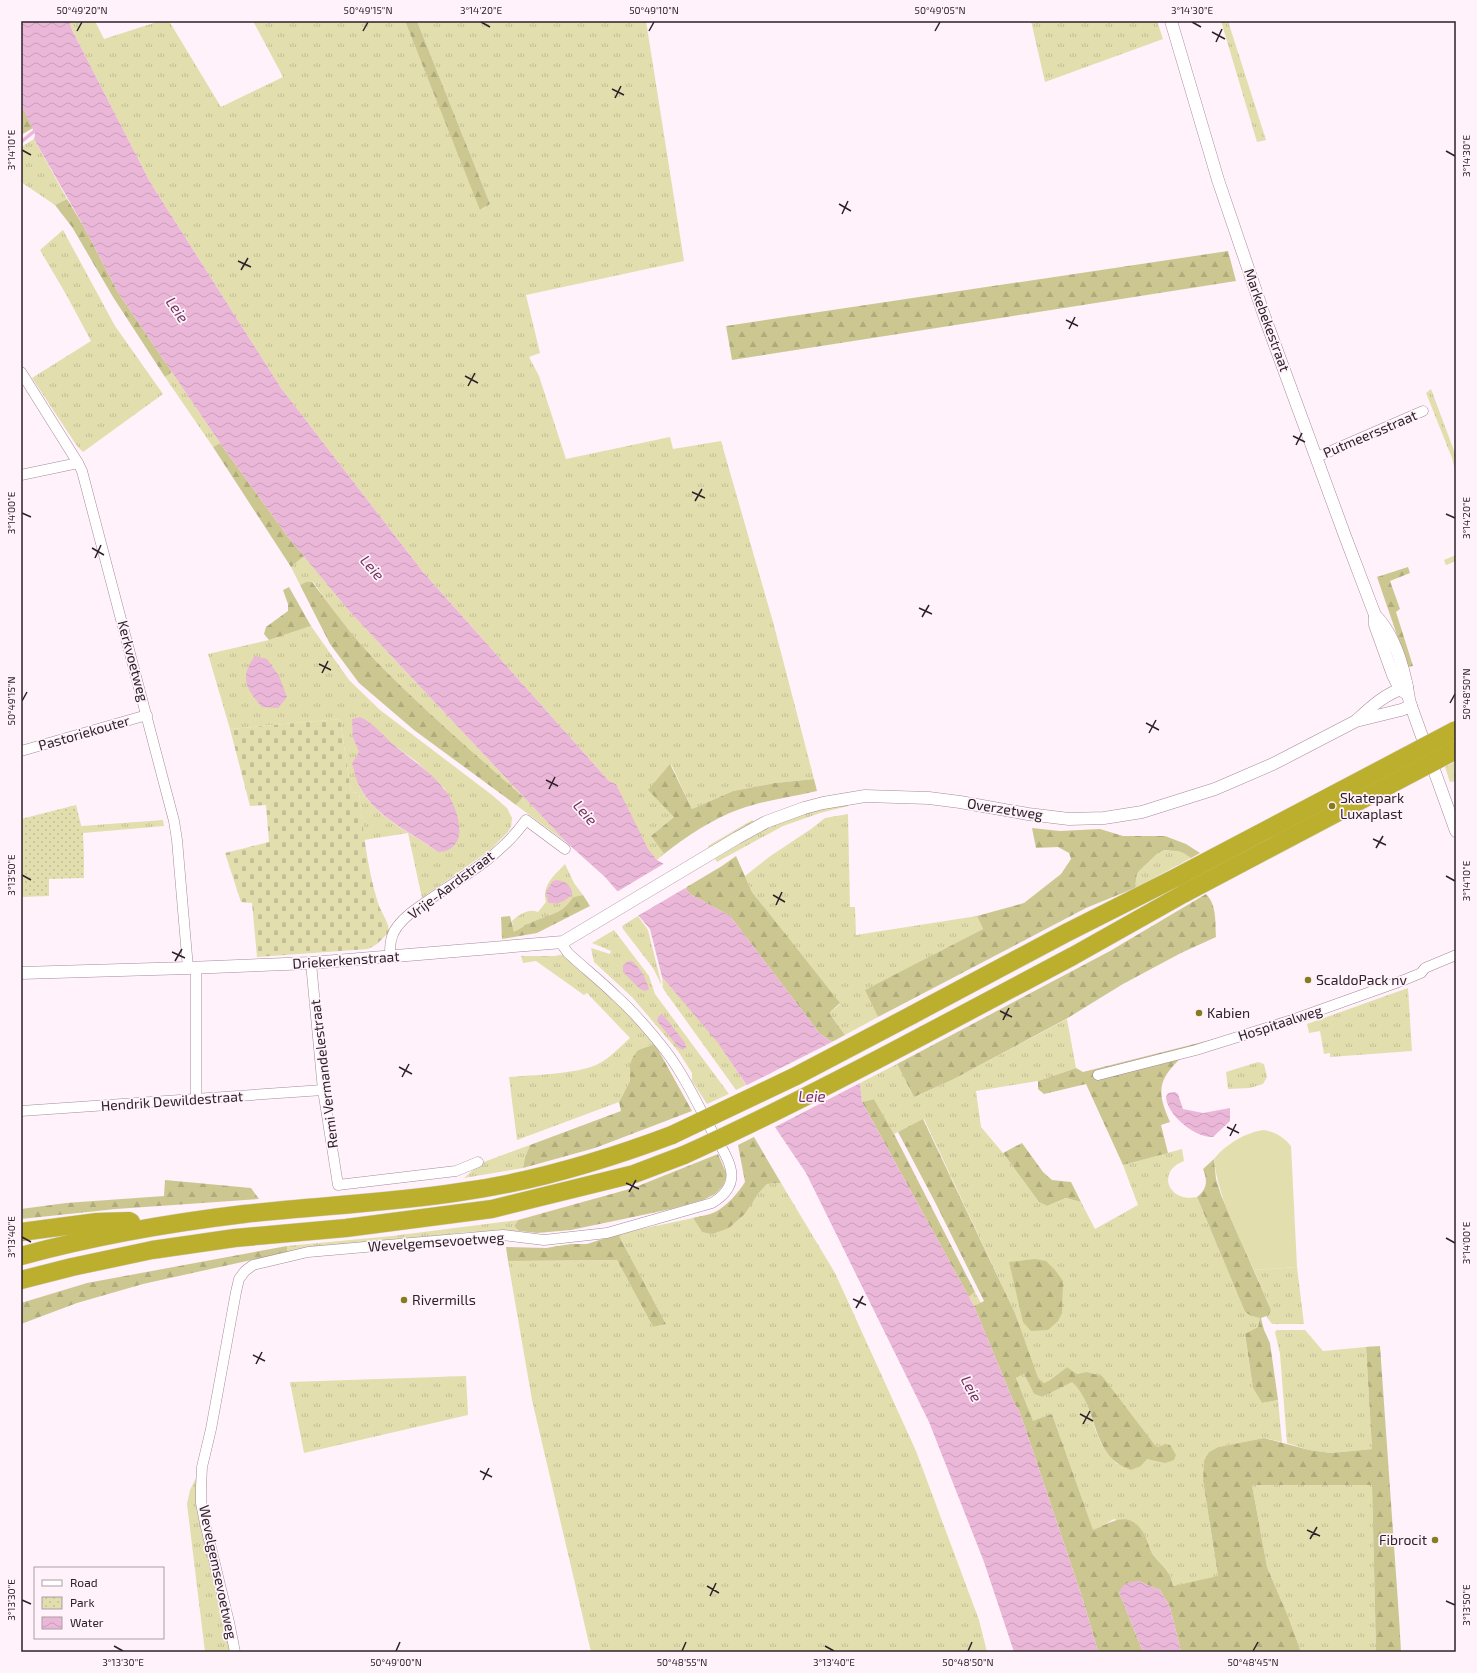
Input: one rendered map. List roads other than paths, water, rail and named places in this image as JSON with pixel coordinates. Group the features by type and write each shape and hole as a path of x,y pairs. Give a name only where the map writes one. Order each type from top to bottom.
{"highway":[{"path":"21,1256 111,1234 143,1229 243,1214 460,1192 538,1178 579,1167 672,1135 796,1076 1066,933 1177,877 1456,730"},
{"path":"21,1280 72,1267 152,1250 228,1239 346,1228 492,1209 634,1174 684,1155 807,1097 1456,750"},
{"path":"21,1232 97,1222 129,1220 143,1229"},
{"path":"21,1292 72,1267"}],"street":[{"name":"Markebekestraat","path":"1171,21 1218,180 1265,318 1317,457 1344,536 1375,615 1383,623 1392,640 1405,690 1456,831"},
{"name":"Kerkvoetweg","path":"21,372 82,471 174,821 192,968 196,1098"},
{"name":"Putmeersstraat","path":"1317,457 1423,411"},
{"path":"21,475 78,463"},
{"name":"Overzetweg","path":"1356,722 1373,704 1394,691 1405,690"},
{"name":"Overzetweg","path":"655,886 766,822 786,814 823,803 865,796 929,798 1069,819 1104,818 1142,812 1215,789 1273,764 1356,722 1411,706"},
{"name":"Pastoriekouter","path":"21,751 147,715"},
{"name":"Vrije-Aardstraat","path":"390,956 390,941 396,927 416,908 482,864 512,838 526,820 564,849"},
{"name":"Driekerkenstraat","path":"21,973 311,963 563,942 655,886"},
{"name":"Wevelgemsevoetweg","path":"235,1652 201,1503 202,1467 211,1429 236,1292 239,1279 245,1271 253,1265 308,1252 503,1235 544,1240 607,1233 712,1203 722,1197 730,1186 731,1172 727,1156 688,1085 666,1051 617,996 568,953 563,942"},
{"name":"Hospitaalweg","path":"1098,1075 1196,1050 1292,1020 1404,980 1421,973 1425,968 1456,955"},
{"name":"Remi Vermandelestraat","path":"311,963 323,1090 338,1184 456,1171 478,1162"},
{"name":"Hendrik Dewildestraat","path":"21,1111 323,1090"}],"water":[{"name":"Leie","path":"21,21 69,21 73,32 150,182 281,388 423,572 609,781 616,784 648,849 657,860 664,864 690,894 730,916 820,1034 832,1042 860,1083 862,1102 974,1306 1014,1403 1020,1413 1083,1600 1098,1652 1014,1652 984,1562 929,1422 806,1173 718,1043 662,977 650,929 605,877 566,842 350,612 288,537 220,443 119,294 84,227 34,139 35,134 21,104"},
{"path":"255,656 267,659 279,676 287,697 278,708 262,707 246,683 247,670"},
{"path":"360,717 375,727 395,746 427,772 439,783 448,795 456,811 459,829 459,837 456,844 450,849 438,852 392,822 372,804 363,793 357,781 352,763 359,752 353,738 352,719"},
{"path":"557,880 568,885 572,891 572,894 567,899 558,903 548,902 546,891 553,881"},
{"path":"632,961 638,967 649,989 645,991 640,989 623,972 623,966 627,962"},
{"path":"661,1014 685,1043 686,1047 683,1050 679,1048 657,1021"},
{"path":"1175,1092 1178,1094 1183,1109 1203,1113 1230,1108 1230,1121 1213,1137 1198,1134 1190,1130 1171,1111 1168,1104 1166,1097 1168,1093"},
{"path":"1138,1581 1160,1590 1170,1607 1181,1652 1143,1652 1119,1592 1127,1584"}],"waterway":[{"path":"21,142 37,129"}],"place":[{"name":"Skatepark Luxaplast","path":"1332,806"},
{"name":"ScaldoPack nv","path":"1308,980"},
{"name":"Kabien","path":"1199,1013"},
{"name":"Rivermills","path":"404,1300"},
{"name":"Fibrocit","path":"1435,1540"}]}
